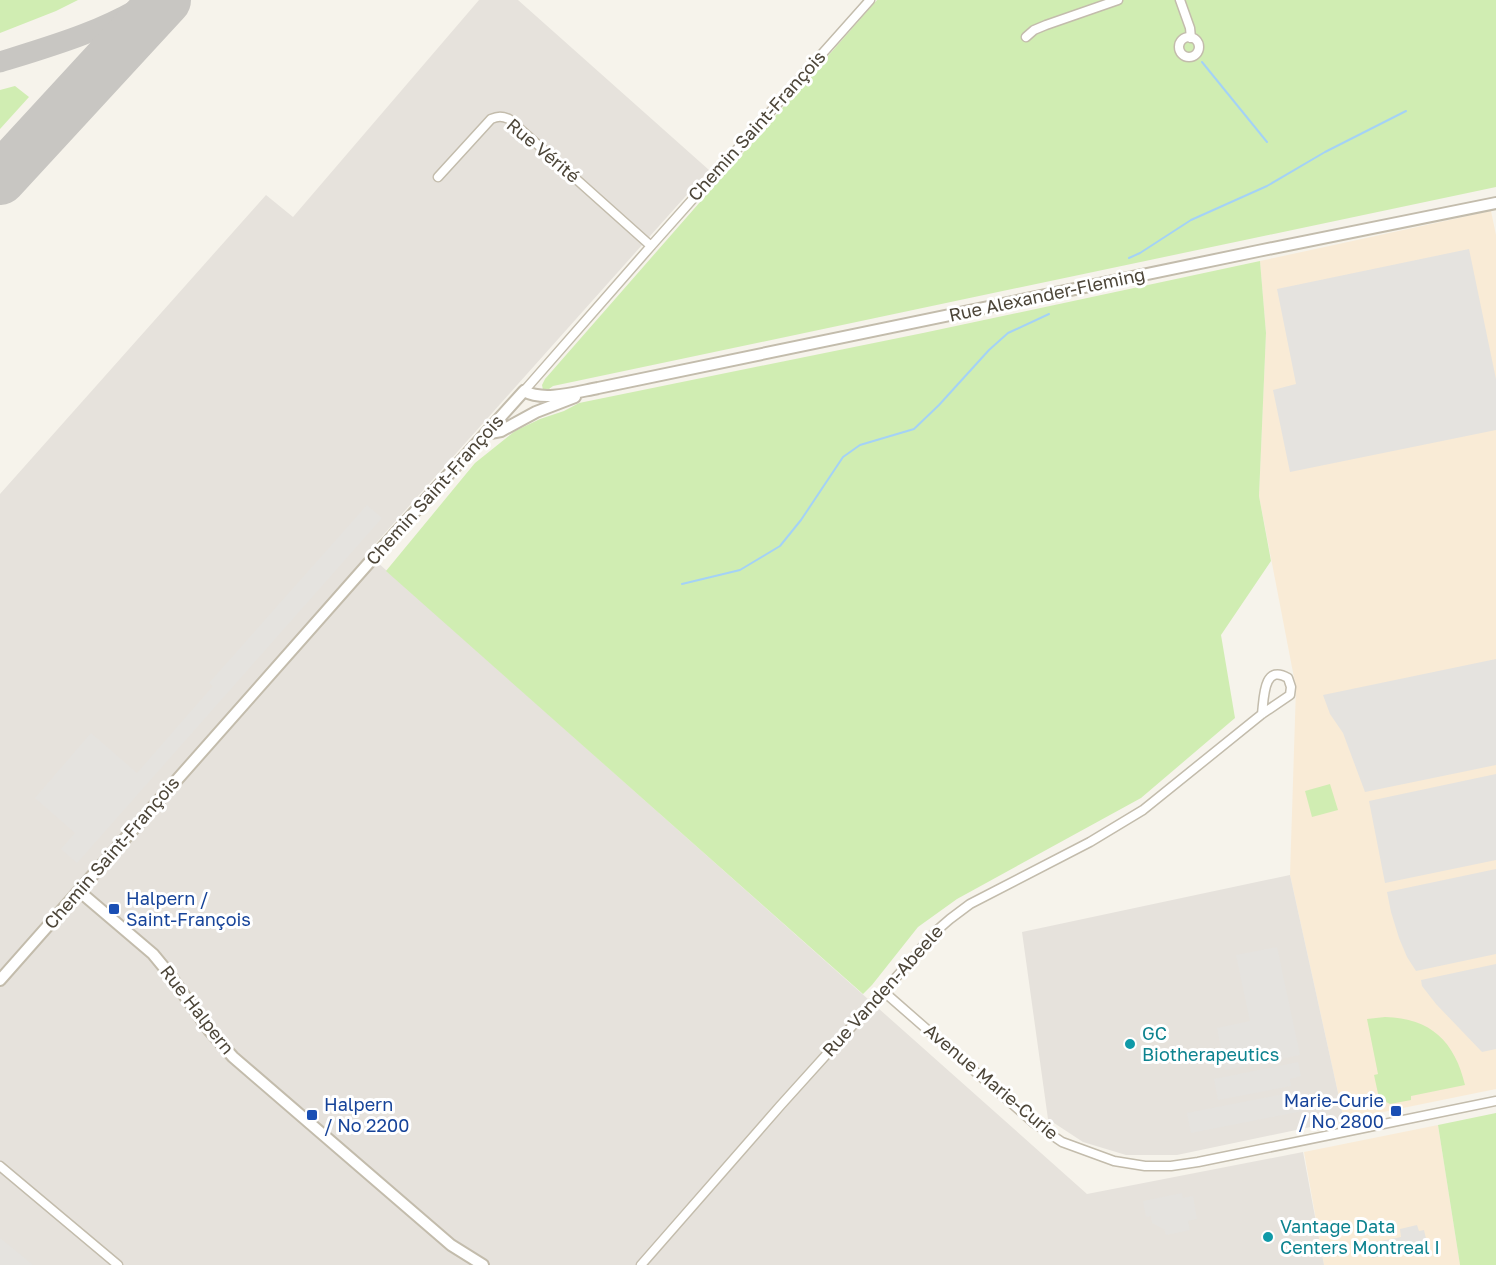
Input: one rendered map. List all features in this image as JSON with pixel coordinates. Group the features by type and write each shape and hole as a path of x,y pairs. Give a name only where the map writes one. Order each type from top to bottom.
{"street":[{"name":"Chemin Saint-François","path":"0,980 870,0"},
{"path":"1026,37 1034,30 1046,25 1118,0"},
{"path":"1180,0 1190,28 1191,38"},
{"name":"Rue Vérité","path":"438,177 491,119 504,117 651,246"},
{"name":"Rue Alexander-Fleming","path":"524,392 535,396 548,396 598,388 1496,203"},
{"name":"Rue Alexander-Fleming","path":"485,434 501,431 536,412 598,388"},
{"name":"Rue Vanden-Abeele","path":"641,1265 935,932 970,904 1090,842 1143,810 1262,714 1290,695 1291,687 1288,678 1283,675 1272,676 1269,679 1264,691 1262,714"},
{"name":"Rue Halpern","path":"79,891 153,954 209,1030 233,1057 451,1245 483,1265"},
{"name":"Avenue Marie-Curie","path":"884,991 1034,1123 1062,1142 1114,1161 1146,1166 1171,1166 1198,1162 1496,1101"},
{"path":"0,1166 118,1265"}],"shaded area":[{"path":"479,0 518,0 709,170 368,552 1087,1194 1303,1152 1324,1265 0,1265 0,494 266,195 293,217"},
{"path":"1491,211 1496,235 1496,1089 1344,1120 1290,875 1296,688 1259,496 1266,333 1260,261"},
{"path":"1469,249 1496,379 1496,430 1290,472 1273,390 1296,384 1277,289"},
{"path":"367,505 382,518 77,863 61,849 75,833 35,798 91,733 137,773 213,686 209,683"},
{"path":"1496,659 1496,765 1365,792 1343,733 1330,714 1323,695"},
{"path":"1496,774 1496,860 1385,883 1369,801"},
{"path":"1496,869 1496,954 1416,971 1399,938 1387,892"},
{"path":"1290,875 1344,1120 1177,1155 1126,1155 1083,1142 1048,1119 1022,932"},
{"path":"1277,947 1300,1055 1225,1070 1217,1028 1250,1021 1236,955"},
{"path":"1496,964 1496,1049 1482,1052 1436,1004 1422,986 1421,980"},
{"path":"1298,1062 1301,1076 1290,1079 1291,1086 1218,1100 1214,1079"},
{"path":"1299,1091 1303,1111 1191,1133 1187,1113"},
{"path":"1438,1125 1460,1265 1324,1265 1304,1152"},
{"path":"1182,1193 1183,1198 1193,1196 1197,1219 1188,1221 1190,1230 1166,1235 1164,1229 1152,1223 1151,1216 1146,1217 1143,1201"},
{"path":"1417,1225 1419,1231 1424,1230 1428,1247 1372,1258 1370,1246 1376,1245 1376,1242 1401,1237 1400,1229"},
{"path":"0,1238 33,1265 0,1265"}],"green space":[{"path":"0,0 78,0 0,33"},
{"path":"877,0 1496,0 1496,187 553,386 545,392 542,385 545,379"},
{"path":"15,86 29,97 0,129 0,90"},
{"path":"1260,261 1266,333 1259,496 1271,561 1221,635 1235,718 1141,798 957,899 918,927 863,994 386,571 475,463 515,431 579,403"},
{"path":"1330,784 1338,810 1312,817 1305,791"},
{"path":"1385,1017 1416,1022 1439,1035 1455,1056 1465,1085 1411,1096 1411,1100 1390,1104 1379,1098 1374,1075 1378,1074 1367,1019"},
{"path":"1496,1113 1496,1265 1460,1265 1438,1125"}],"waterway":[{"path":"1202,62 1267,142"},
{"path":"1129,258 1191,220 1267,186 1325,152 1406,111"},
{"path":"682,584 740,570 780,546 801,520 843,457 860,445 914,429 1008,333 1049,314"}],"taxiway":[{"path":"0,62 98,29 153,0"}],"runway":[{"path":"0,179 165,0"}],"place":[{"name":"Halpern / Saint-François","path":"114,909"},
{"name":"GC Biotherapeutics","path":"1130,1044"},
{"name":"Marie-Curie / No 2800","path":"1396,1111"},
{"name":"Halpern / No 2200","path":"312,1115"},
{"name":"Vantage Data Centers Montreal I","path":"1268,1237"}]}
